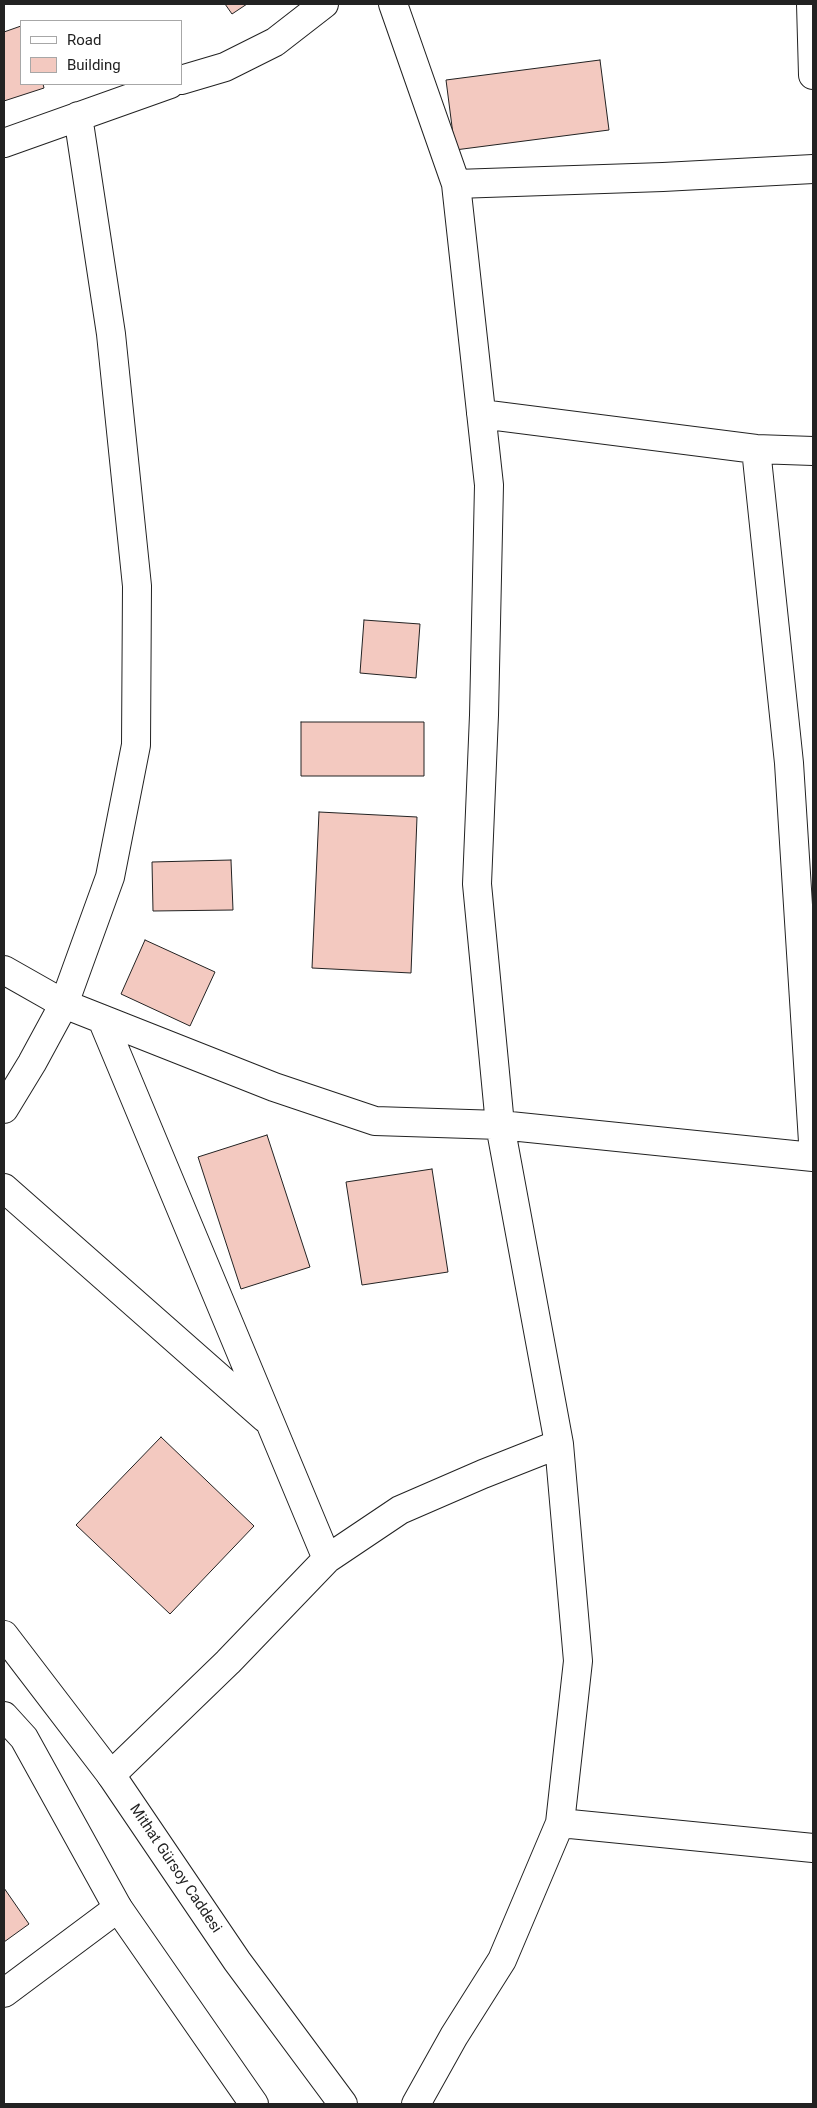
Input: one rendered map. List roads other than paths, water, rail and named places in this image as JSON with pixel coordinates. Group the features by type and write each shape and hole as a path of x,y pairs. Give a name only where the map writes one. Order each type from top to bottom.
{"street":[{"path":"182,80 225,67 275,42 324,4"},
{"path":"393,4 456,184 489,485 484,715 477,884 500,1125 559,1444 578,1661 560,1823 502,1960 454,2036 416,2104"},
{"path":"810,4 813,74"},
{"path":"4,143 167,85"},
{"path":"4,1109 64,1004 110,877 136,745 137,586 111,334 78,116"},
{"path":"456,184 663,177 813,169"},
{"path":"481,414 756,449 813,451"},
{"path":"756,449 789,763 813,1142"},
{"path":"4,970 64,1004 274,1086 374,1121 500,1125 813,1157"},
{"path":"102,1019 327,1559"},
{"path":"4,1188 270,1422"},
{"path":"111,1775 228,1662 327,1559 400,1510 559,1444"},
{"name":"Mithat Gürsoy Caddesi","path":"4,1636 111,1775 237,1960 343,2104"},
{"path":"4,1716 24,1738 118,1908 254,2104"},
{"path":"560,1823 813,1848"},
{"path":"4,1994 118,1908"}]}
